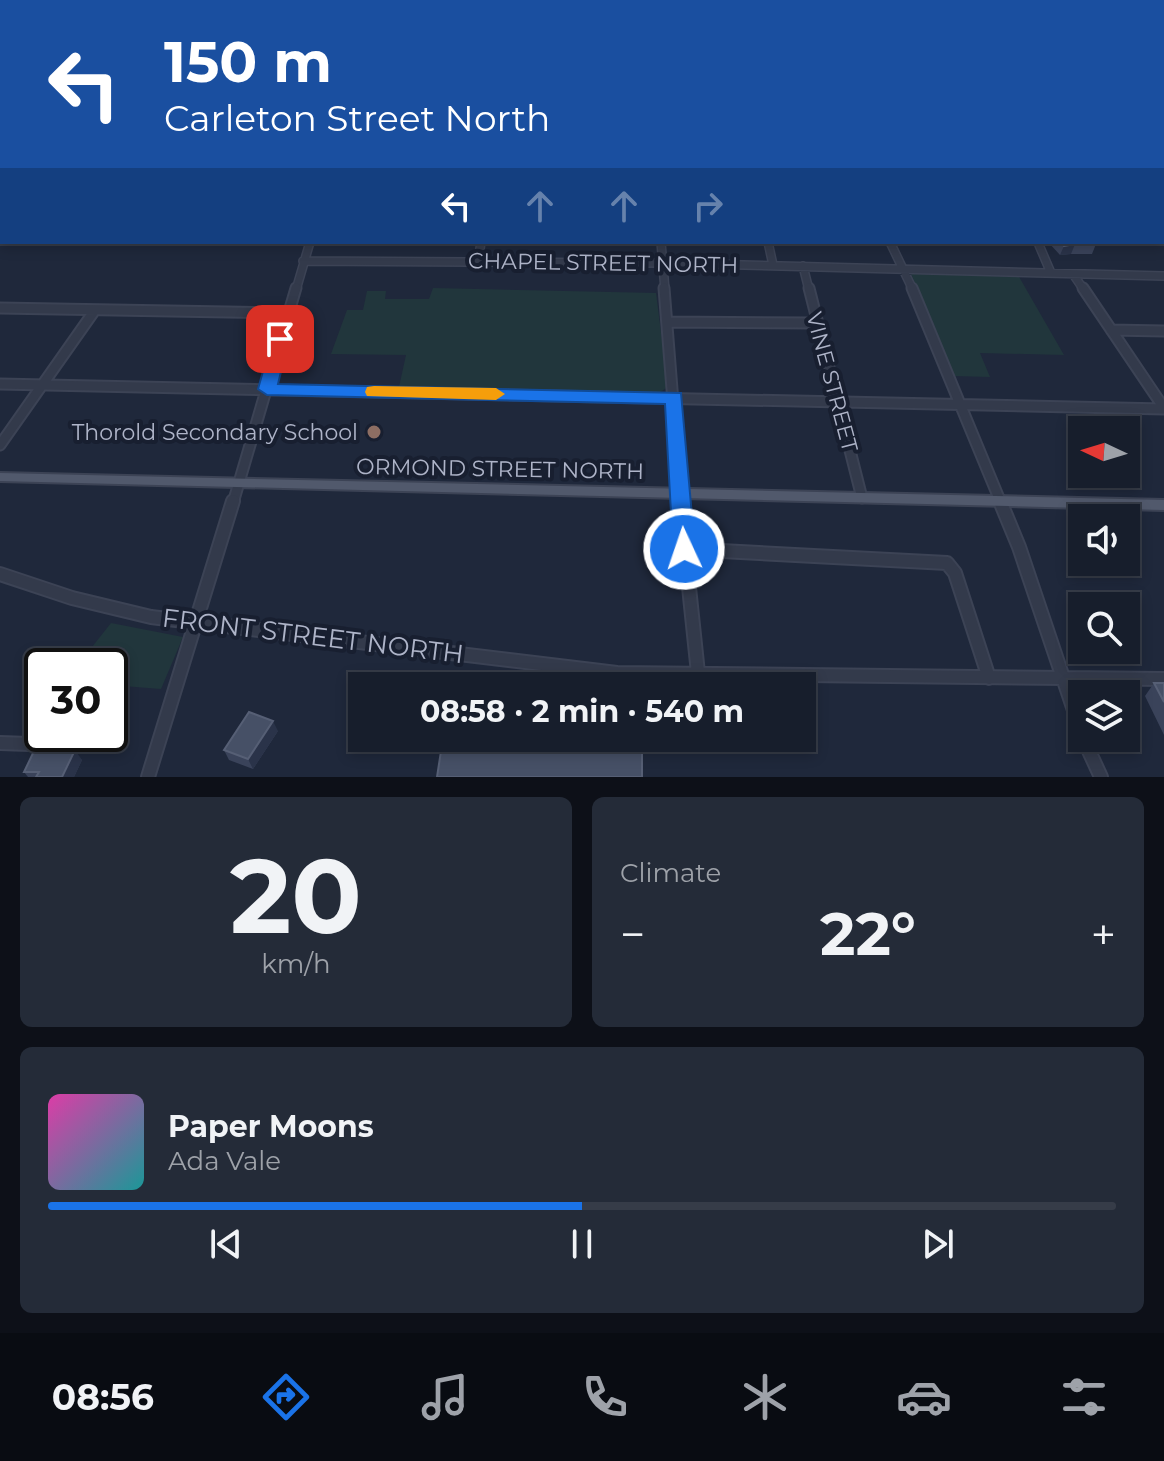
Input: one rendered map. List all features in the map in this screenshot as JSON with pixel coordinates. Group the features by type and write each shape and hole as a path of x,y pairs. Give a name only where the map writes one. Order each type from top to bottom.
{"main road":[{"name":"ORMOND STREET NORTH","path":"0,477 1164,505"}],"street":[{"path":"148,777 309,244"},
{"path":"478,262 481,244"},
{"path":"661,244 684,549 698,672"},
{"path":"768,244 773,265"},
{"path":"891,244 1000,500 1068,692"},
{"path":"1039,245 1051,273"},
{"name":"CHAPEL STREET NORTH","path":"303,261 663,263 1164,276"},
{"name":"VINE STREET","path":"803,266 862,498"},
{"path":"1073,274 1164,408"},
{"path":"0,308 287,313"},
{"path":"0,445 95,310"},
{"path":"667,322 817,323"},
{"path":"1111,330 1164,331"},
{"path":"0,384 1164,408"},
{"path":"684,549 940,560 955,573 989,678"},
{"name":"FRONT STREET NORTH","path":"1,577 110,609 196,624 608,672"},
{"name":"FRONT STREET NORTH","path":"816,675 1164,679"},
{"path":"0,743 24,744"},
{"path":"1090,752 1101,777"}],"green space":[{"path":"911,274 1018,275 1064,355 980,353 990,377 954,376"},
{"path":"433,288 656,293 668,387 657,394 399,387 406,355 331,354 347,310 363,310 367,291 386,291 385,299 429,299"},
{"path":"111,623 183,637 161,689 128,686 128,648 91,648"}],"building":[{"path":"1154,683 1164,683 1164,702"},
{"path":"249,712 273,721 248,759 224,750"},
{"path":"34,752 74,752 62,777 36,777 39,772 24,772"},
{"path":"441,752 642,752 642,777 437,777"}],"slow traffic":[{"path":"374,392 496,394"}],"place":[{"name":"Thorold Secondary School","path":"374,432"}],"route":[{"path":"280,339 267,389 674,398 684,549"}]}
